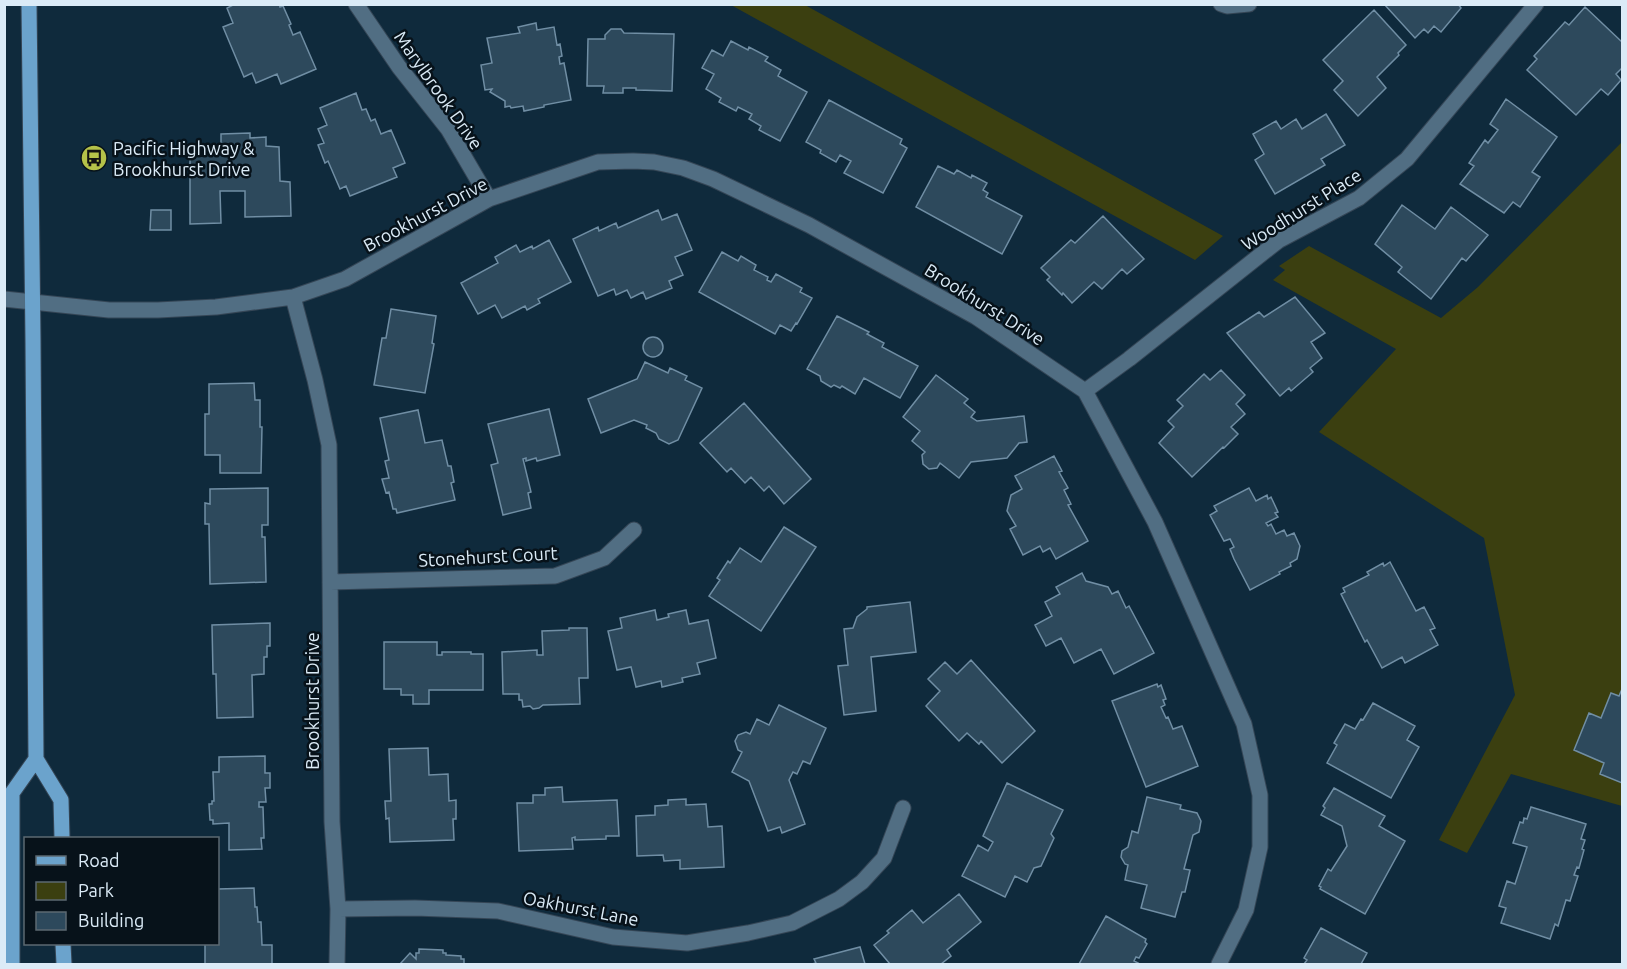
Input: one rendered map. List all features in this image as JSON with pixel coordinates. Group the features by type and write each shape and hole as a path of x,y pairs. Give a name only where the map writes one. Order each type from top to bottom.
{"main road":[{"path":"29,4 36,759 61,800 62,837"},
{"path":"12,964 12,793 36,759"},
{"path":"63,945 64,964"}],"street":[{"name":"Marylbrook Drive","path":"356,4 399,67 448,129 489,199"},
{"path":"1221,4 1227,6 1249,4"},
{"name":"Woodhurst Place","path":"1084,392 1278,242 1359,198 1407,159 1536,4"},
{"name":"Brookhurst Drive","path":"4,299 109,310 158,310 216,307 293,297 345,279 489,199 598,162 654,162 683,168 713,179 809,225 976,317 1084,392 1155,522 1244,724 1260,795 1260,847 1246,910 1219,964"},
{"name":"Brookhurst Drive","path":"293,297 329,445 332,822 338,909 337,964"},
{"name":"Stonehurst Court","path":"330,582 555,576 604,558 634,530"},
{"name":"Oakhurst Lane","path":"338,909 415,908 498,912 613,937 687,943 748,933 792,923 839,899 862,882 884,858 903,808"}],"green space":[{"path":"731,5 805,5 1223,236 1195,260"},
{"path":"1622,142 1622,806 1511,774 1467,853 1439,840 1515,695 1484,538 1319,432 1396,349 1273,280 1285,270 1279,266 1309,246 1441,318 1478,287"}],"building":[{"path":"235,4 279,4 280,7 283,6 293,35 300,32 316,69 281,84 277,74 256,83 252,73 244,77 223,27 233,23 227,8"},
{"path":"1384,4 1458,4 1461,8 1441,32 1434,26 1428,33 1424,29 1415,38"},
{"path":"1585,7 1622,42 1622,68 1616,74 1621,80 1608,95 1601,89 1576,115 1527,70 1537,59 1534,56 1565,22 1569,25"},
{"path":"1374,10 1406,45 1377,77 1386,88 1358,116 1334,90 1343,81 1323,60"},
{"path":"536,23 537,30 554,27 557,45 560,44 562,56 559,57 560,64 564,63 571,100 524,111 523,106 505,107 505,101 490,92 492,89 485,90 481,65 492,63 487,38 520,33 518,27"},
{"path":"611,29 621,29 624,33 674,34 672,91 623,88 623,93 603,93 604,86 587,86 588,39 605,39 605,35"},
{"path":"731,41 768,57 765,61 781,70 778,76 807,92 780,141 759,130 761,126 749,119 752,114 738,107 736,111 719,102 721,98 706,89 714,74 702,68 712,50 723,56"},
{"path":"356,93 362,110 366,109 371,121 375,119 381,134 391,130 405,163 393,168 397,177 350,196 346,186 340,189 328,161 325,163 318,145 324,143 318,129 327,125 320,108"},
{"path":"1506,99 1557,137 1532,172 1540,177 1520,207 1513,202 1504,213 1460,184 1474,166 1469,163 1485,140 1488,143 1498,130 1490,124"},
{"path":"829,100 902,139 900,144 907,148 883,193 844,173 851,161 840,155 836,162 806,142"},
{"path":"1326,114 1345,145 1321,159 1325,165 1275,194 1255,160 1264,154 1253,134 1276,121 1281,129 1296,119 1302,129"},
{"path":"250,133 250,138 266,137 266,146 279,147 280,181 290,182 291,216 245,217 245,191 220,191 221,223 190,224 190,148 221,146 221,134"},
{"path":"938,166 954,174 957,170 971,178 972,175 987,183 983,190 988,193 986,197 1022,216 1002,254 916,207"},
{"path":"1402,205 1435,229 1451,207 1488,235 1466,261 1462,258 1431,299 1398,272 1402,267 1375,244"},
{"path":"151,210 171,210 171,230 150,230"},
{"path":"658,210 662,220 677,214 692,250 675,257 683,275 669,281 672,288 646,299 643,292 631,298 627,290 616,295 614,289 598,296 573,239 598,227 599,231 616,223 618,228"},
{"path":"1103,216 1144,259 1127,274 1122,269 1102,289 1094,282 1072,303 1047,280 1050,277 1041,268 1071,240 1075,243"},
{"path":"549,240 571,282 538,299 540,303 527,310 525,306 502,318 495,305 478,314 461,283 498,263 495,257 516,245 520,252 532,246 533,249"},
{"path":"722,252 738,261 741,256 756,265 754,270 768,277 767,280 771,282 776,274 802,288 800,292 812,298 791,331 780,325 775,334 699,292"},
{"path":"1295,297 1325,333 1311,342 1322,358 1310,368 1313,372 1291,391 1289,388 1280,396 1227,333 1259,312 1264,317"},
{"path":"391,309 436,316 432,343 434,344 425,393 374,385 382,338 386,338"},
{"path":"837,316 869,332 867,334 884,343 882,347 918,366 900,398 864,378 855,394 842,386 840,388 834,385 831,387 821,381 820,376 807,369"},
{"path":"653,337 660,340 663,347 660,354 653,357 646,354 643,347 646,340"},
{"path":"645,362 668,373 670,368 687,376 685,380 702,388 678,440 669,444 646,428 647,425 634,420 601,433 588,399 637,379"},
{"path":"1221,370 1245,395 1236,404 1245,414 1231,427 1238,434 1192,477 1159,443 1174,427 1168,421 1183,406 1177,400 1204,374 1210,380"},
{"path":"936,375 968,399 964,403 975,412 971,417 977,421 1024,416 1027,442 1019,443 1007,458 971,462 959,478 940,463 937,468 929,469 923,464 922,455 925,452 912,441 920,431 903,417"},
{"path":"254,383 255,400 260,400 261,473 220,473 220,455 205,455 205,414 209,414 209,384"},
{"path":"744,403 811,479 784,504 769,486 764,491 751,477 745,483 731,468 727,472 700,443"},
{"path":"549,409 560,455 537,461 536,458 526,461 526,458 523,459 531,492 528,493 531,508 503,515 491,465 498,463 488,424"},
{"path":"418,410 425,443 442,440 448,466 451,466 454,482 451,483 455,500 397,513 396,509 393,509 389,492 386,493 382,479 389,478 385,461 389,460 380,418"},
{"path":"1054,456 1062,471 1059,472 1068,488 1064,490 1071,504 1068,505 1088,541 1056,559 1050,548 1043,552 1040,546 1023,555 1010,529 1016,526 1007,511 1011,495 1022,489 1015,476"},
{"path":"268,488 268,525 262,525 262,537 265,537 266,582 210,584 209,524 205,524 205,503 210,504 210,489"},
{"path":"1249,488 1256,501 1267,495 1268,499 1271,497 1278,517 1266,523 1268,526 1271,524 1276,534 1284,530 1287,536 1294,533 1300,546 1297,559 1290,563 1291,566 1250,590 1230,549 1234,547 1230,539 1224,541 1210,515 1217,511 1214,506"},
{"path":"784,527 816,547 761,631 709,596 720,580 717,578 740,548 761,562"},
{"path":"1390,562 1416,611 1424,607 1435,628 1430,630 1438,645 1405,663 1402,657 1382,668 1367,640 1365,642 1341,594 1345,592 1343,588 1369,575 1367,572 1383,563 1384,566"},
{"path":"1082,573 1086,581 1108,587 1112,594 1118,591 1126,608 1129,606 1154,653 1114,674 1101,649 1074,663 1061,638 1046,646 1035,625 1052,616 1045,602 1060,594 1056,587"},
{"path":"910,602 916,652 871,657 876,711 844,715 838,666 848,665 844,629 853,628 857,617 867,607"},
{"path":"655,610 657,620 669,617 668,614 686,610 689,624 708,620 716,658 697,663 700,674 682,678 683,682 662,687 661,681 636,687 631,667 617,670 608,631 622,628 620,618"},
{"path":"270,623 270,646 267,646 267,657 264,657 264,674 252,675 253,717 217,718 212,625"},
{"path":"569,628 587,628 588,678 579,678 580,704 543,705 533,709 530,706 523,707 519,694 503,694 502,652 537,650 537,655 543,655 542,631 569,630"},
{"path":"384,642 437,642 437,655 442,655 442,652 483,654 483,690 429,690 429,704 413,704 413,695 401,695 401,689 384,689"},
{"path":"971,660 1035,731 1002,763 981,741 979,744 967,733 959,741 926,706 940,691 928,679 945,662 957,674"},
{"path":"1157,684 1158,687 1161,685 1166,699 1163,700 1165,705 1161,707 1166,718 1168,717 1173,729 1182,726 1198,766 1146,787 1112,701"},
{"path":"1622,689 1622,783 1600,774 1604,763 1574,750 1589,713 1601,718 1611,693 1619,696"},
{"path":"1373,703 1415,726 1407,740 1419,747 1391,798 1327,763 1337,745 1334,743 1345,724 1355,729"},
{"path":"779,705 826,728 810,764 803,761 797,774 793,772 789,780 805,824 782,833 780,827 768,831 749,781 732,772 742,752 738,750 735,741 738,735 746,732 750,734 757,719 769,725"},
{"path":"428,748 429,775 448,774 449,801 456,800 456,819 453,819 454,840 390,842 389,818 386,819 385,801 391,801 389,749"},
{"path":"265,756 265,773 270,773 270,788 265,788 266,802 259,802 259,807 263,807 262,849 229,850 229,823 213,824 213,820 210,820 209,804 214,801 213,772 219,772 219,757"},
{"path":"1007,783 1063,810 1051,834 1054,838 1041,866 1034,868 1027,882 1015,876 1005,897 962,876 978,845 988,851 993,842 983,836"},
{"path":"562,787 563,802 617,800 619,836 606,836 606,839 575,840 575,837 572,838 573,849 519,851 517,803 533,803 533,795 545,795 545,788"},
{"path":"1334,788 1385,816 1379,826 1405,841 1365,914 1320,889 1319,886 1328,869 1331,871 1347,846 1342,826 1321,815 1325,808 1323,806"},
{"path":"1147,797 1181,805 1180,809 1197,813 1201,821 1199,832 1193,835 1184,869 1190,870 1185,892 1182,892 1175,917 1141,908 1147,885 1125,880 1128,865 1121,857 1122,851 1128,847 1132,831 1138,833"},
{"path":"686,799 686,805 706,804 708,827 722,826 724,867 680,869 680,860 664,861 663,855 637,856 636,816 655,815 655,806 668,805 668,800"},
{"path":"1531,807 1586,824 1581,839 1585,840 1582,849 1584,850 1579,868 1577,867 1574,875 1578,876 1570,901 1566,900 1558,926 1555,924 1550,939 1501,923 1506,908 1499,906 1507,881 1515,884 1527,847 1513,843 1520,822 1523,823 1524,818 1527,819"},
{"path":"254,888 258,922 261,922 262,945 272,945 272,964 205,964 205,945 219,945 219,889"},
{"path":"959,894 981,922 947,950 951,956 941,964 890,964 874,945 912,910 923,923"},
{"path":"1106,916 1146,939 1147,944 1139,958 1136,957 1134,961 1137,964 1079,964"},
{"path":"1321,928 1367,953 1361,964 1304,964 1307,960 1304,958"},
{"path":"860,947 865,964 812,964 816,963 814,959"},
{"path":"419,949 443,950 446,955 461,956 464,964 400,964 410,953 416,959"}],"place":[{"name":"Pacific Highway & Brookhurst Drive","path":"94,158"}]}
